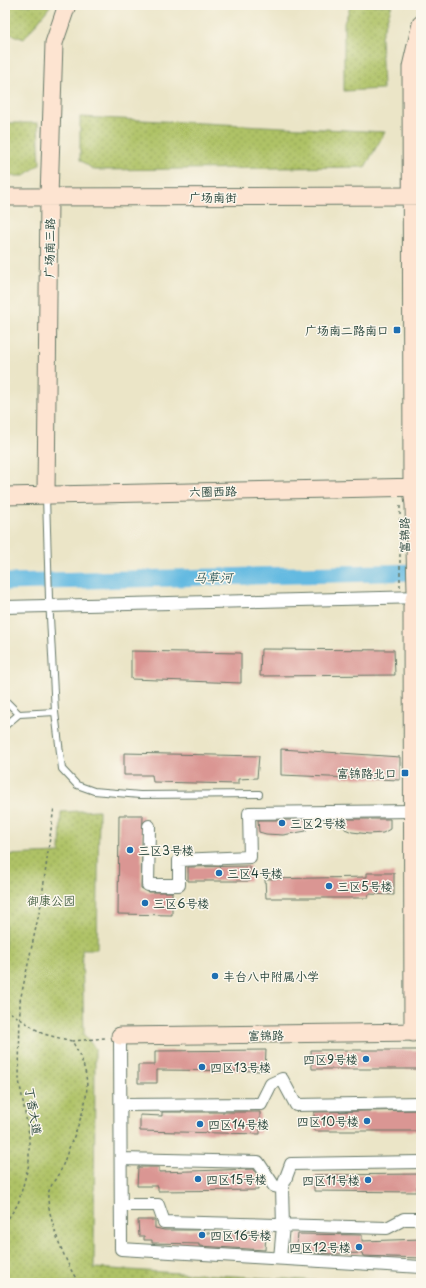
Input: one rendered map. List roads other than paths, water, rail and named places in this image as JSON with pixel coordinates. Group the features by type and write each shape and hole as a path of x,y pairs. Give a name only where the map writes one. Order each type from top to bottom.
{"street":[{"name":"广场南三路","path":"46,494 49,197 54,43 67,5"},
{"name":"富锦路","path":"120,1036 417,1032 417,875 413,811 412,598 406,560 416,487 416,196 412,67 421,24"},
{"name":"广场南街","path":"5,197 416,196"},
{"name":"六圈西路","path":"5,496 416,487"},
{"path":"5,607 49,602 412,598"},
{"path":"149,826 148,885 179,885 179,860 250,857 249,813 413,811"},
{"path":"120,1036 121,1249 421,1267"},
{"path":"120,1105 261,1104 271,1084 282,1079 296,1105 421,1103"},
{"path":"121,1159 258,1162 274,1186 282,1188"},
{"path":"280,1258 283,1226 282,1188 291,1164 421,1162"},
{"path":"121,1205 158,1205 164,1222 387,1228 404,1219 421,1219"}],"lane":[{"path":"46,494 49,602 55,712 62,769 77,786 94,791 140,796 259,794"},
{"path":"5,700 19,714"},
{"path":"5,726 19,714 55,712"}],"waterway":[{"name":"马草河","path":"5,582 421,572"}],"place":[{"name":"广场南二路南口","path":"397,330"},
{"name":"富锦路北口","path":"405,773"},
{"name":"三区2号楼","path":"282,823"},
{"name":"三区3号楼","path":"130,850"},
{"name":"三区4号楼","path":"219,873"},
{"name":"三区5号楼","path":"329,886"},
{"name":"三区6号楼","path":"145,903"},
{"name":"丰台八中附属小学","path":"215,976"},
{"name":"四区9号楼","path":"366,1059"},
{"name":"四区13号楼","path":"202,1067"},
{"name":"四区10号楼","path":"367,1121"},
{"name":"四区14号楼","path":"200,1124"},
{"name":"四区15号楼","path":"198,1179"},
{"name":"四区11号楼","path":"368,1180"},
{"name":"四区16号楼","path":"202,1235"},
{"name":"四区12号楼","path":"359,1247"}],"park label":[{"name":"御康公园","path":"51,900"}]}
